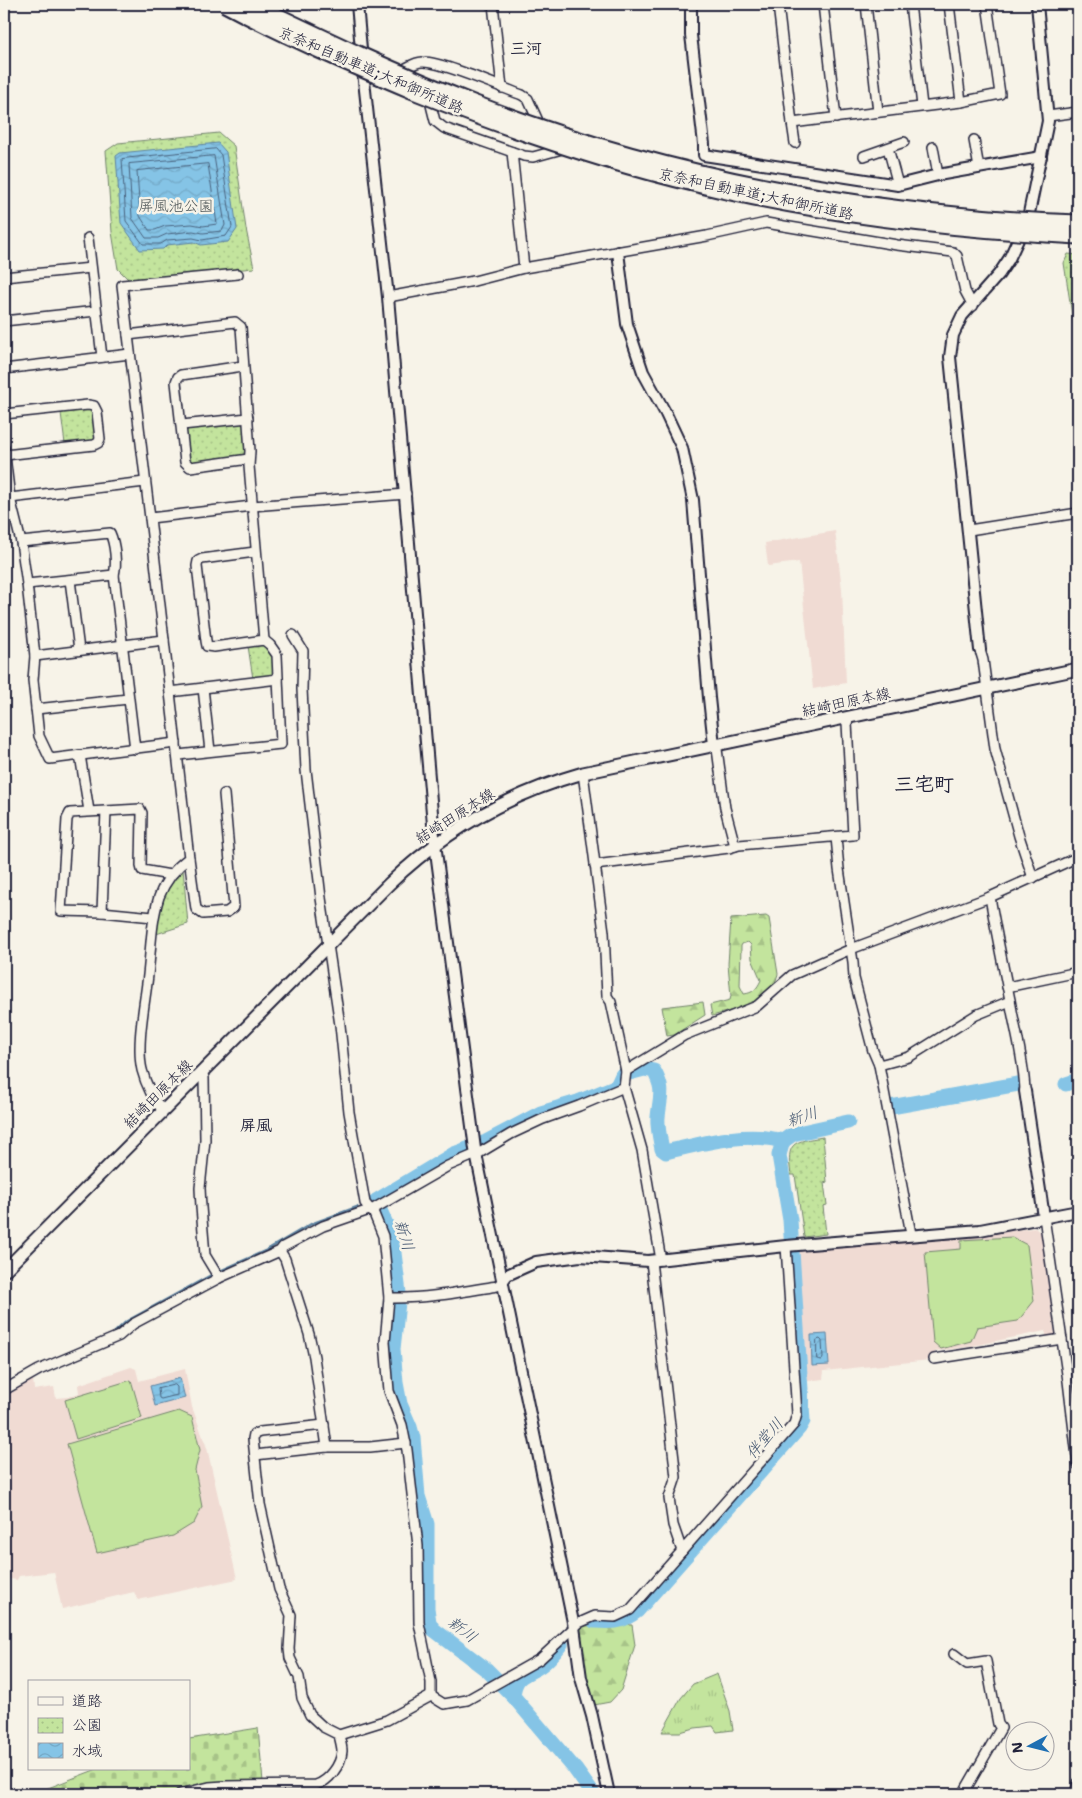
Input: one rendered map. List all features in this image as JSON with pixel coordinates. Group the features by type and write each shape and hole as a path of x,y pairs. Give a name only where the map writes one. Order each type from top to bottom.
{"highway":[{"name":"京奈和自動車道;大和御所道路","path":"225,4 366,71 470,113 548,142 627,166 698,185 806,207 892,220 1019,233 1078,236"},
{"name":"京奈和自動車道;大和御所道路","path":"252,4 369,60 474,104 551,131 684,168 811,195 893,208 1020,221 1078,223"}],"main road":[{"name":"結崎田原本線","path":"4,1270 411,862 474,818 528,791 583,773 1078,669"}],"street":[{"path":"356,4 388,297 435,844 475,1149 574,1627 581,1678 592,1716 609,1794"},
{"path":"493,4 502,88"},
{"path":"690,4 691,35 704,155 898,185 938,175 1041,157"},
{"path":"786,4 778,5 795,143"},
{"path":"822,4 836,118"},
{"path":"866,4 878,112"},
{"path":"910,4 922,106"},
{"path":"949,4 961,102"},
{"path":"792,123 961,102 1000,94 987,4"},
{"path":"1033,878 1019,836 995,749 980,650 950,357 953,335 962,316 999,274 1009,259 1028,218 1048,128 1036,4"},
{"path":"400,71 420,62 443,66 522,95 528,99 539,122"},
{"path":"430,101 435,121 444,128 524,156 534,157 562,150"},
{"path":"1048,116 1078,112"},
{"path":"974,140 979,168"},
{"path":"864,156 904,142"},
{"path":"933,147 938,175"},
{"path":"888,148 898,185"},
{"path":"512,152 524,268"},
{"path":"388,297 524,268 707,236 766,223 897,245 953,252 957,256 965,290 972,306"},
{"path":"88,238 102,356"},
{"path":"618,252 628,324 643,372 682,448 693,500 708,698 725,808 735,846"},
{"path":"4,277 91,268"},
{"path":"224,794 234,907 227,912 203,914 196,909 189,858 122,285 238,274"},
{"path":"4,321 96,310"},
{"path":"128,335 235,322 241,327 255,552 264,640 277,655 281,744 178,755"},
{"path":"4,369 130,354"},
{"path":"243,366 181,374 176,382 185,462 190,467 249,459"},
{"path":"4,414 88,405 94,406 97,412 100,439 94,445 4,452 10,498 28,584 35,656 33,680 39,736 50,759 176,743"},
{"path":"182,425 248,418"},
{"path":"10,498 145,482"},
{"path":"150,518 252,506 406,494"},
{"path":"969,530 1078,513"},
{"path":"20,542 110,533 116,568 114,575 134,749"},
{"path":"255,552 202,559 198,560 197,566 207,646 264,640"},
{"path":"28,584 114,575"},
{"path":"70,580 79,650"},
{"path":"293,635 304,651 302,689 306,770 340,1025 349,1112 366,1203 374,1214 383,1236 389,1298 385,1342 390,1390 406,1443 418,1546 419,1624 431,1682 431,1696"},
{"path":"35,656 164,640"},
{"path":"170,692 278,679"},
{"path":"203,688 210,752"},
{"path":"36,709 128,699"},
{"path":"595,865 735,846 854,835 847,723 849,717"},
{"path":"80,755 89,811"},
{"path":"583,773 604,932 607,996 626,1071 624,1087 642,1150 656,1260 676,1477 669,1498 674,1526 682,1551"},
{"path":"153,917 102,912 61,911 66,819 70,812 140,809 142,813 142,870 170,876"},
{"path":"102,912 106,811"},
{"path":"836,837 838,869 854,978 873,1051 879,1065 911,1234"},
{"path":"162,1111 149,1089 142,1069 141,1046 153,917 160,895 170,876 189,858"},
{"path":"626,1071 685,1035 757,1006 792,975 851,949 990,897 1078,858"},
{"path":"990,897 1025,1078 1025,1091 1062,1338 1078,1465"},
{"path":"1007,987 1078,972"},
{"path":"879,1065 910,1057 976,1015 1010,1001"},
{"path":"202,1071 204,1078 205,1140 200,1188 202,1225 206,1255 219,1278"},
{"path":"4,1390 39,1370 119,1336 133,1324 219,1278 280,1251 283,1247 323,1226 375,1208 475,1149 543,1119 624,1087"},
{"path":"389,1298 456,1293 497,1286 507,1275 536,1262 580,1256 635,1261 656,1260 911,1234 980,1230 1078,1211"},
{"path":"431,1696 444,1704 467,1700 540,1658 574,1627 595,1616 615,1617 630,1610 794,1424 797,1414 790,1246"},
{"path":"280,1251 285,1259 309,1334 327,1447"},
{"path":"934,1360 1062,1338"},
{"path":"324,1425 279,1429 254,1434 260,1504 279,1589 291,1615 288,1649 299,1677 302,1698 310,1715 323,1727 339,1735 387,1720 431,1696"},
{"path":"255,1455 327,1447 370,1447 406,1443"},
{"path":"954,1654 967,1664 986,1661 998,1724 1002,1728 963,1794"},
{"path":"180,1794 209,1787 316,1785 324,1783 330,1776 342,1751 339,1735"},
{"path":"1075,1794 1078,1783"}],"shaded area":[{"path":"835,531 842,589 846,683 813,689 799,562 768,566 765,543"},
{"path":"1035,1228 1041,1233 1055,1335 1047,1337 1045,1331 967,1347 936,1351 930,1360 824,1371 823,1379 808,1381 798,1251"},
{"path":"131,1367 136,1369 139,1381 185,1369 192,1407 207,1448 237,1579 138,1600 134,1592 62,1609 54,1572 19,1576 17,1580 4,1578 4,1401 10,1399 9,1394 13,1389 33,1378 34,1390 54,1387 56,1398 67,1397 79,1393 78,1385"}],"green space":[{"name":"屏風池公園","path":"219,133 234,146 246,229 254,268 129,280 118,269 112,232 106,151 118,143"},
{"path":"1068,254 1078,255 1078,354 1064,263"},
{"path":"88,409 93,413 97,439 65,444 61,413"},
{"path":"244,422 246,454 244,456 193,463 188,459 186,431 189,427"},
{"path":"263,645 272,652 276,662 275,670 270,676 253,679 248,646"},
{"path":"181,868 183,869 188,924 156,934 157,915 166,887"},
{"path":"766,916 769,918 778,974 775,983 754,1004 712,1016 710,1005 730,1000 731,996 728,964 731,919","holes":["748,942 751,945 752,959 761,980 754,990 744,994 740,986 741,946"]},
{"path":"703,1002 705,1015 674,1035 667,1036 662,1007"},
{"path":"823,1137 827,1182 824,1183 827,1205 823,1206 826,1234 804,1237 795,1175 791,1175 791,1149 798,1142"},
{"path":"1012,1237 1027,1245 1034,1301 1018,1321 977,1327 971,1341 941,1349 933,1342 925,1252 961,1249 961,1240"},
{"path":"131,1380 142,1418 76,1439 65,1400"},
{"path":"179,1411 192,1417 200,1450 195,1470 202,1507 194,1523 173,1536 97,1553 67,1444"},
{"path":"628,1622 632,1625 635,1645 621,1690 610,1702 594,1705 586,1674 580,1627 616,1625"},
{"path":"717,1674 730,1711 733,1730 717,1732 713,1726 680,1732 662,1732 681,1698 693,1684"},
{"path":"258,1728 263,1782 189,1789 167,1794 44,1794 43,1790 94,1770 190,1770 190,1739"},
{"path":"283,1787 283,1794 192,1794 215,1789"}],"water":[{"name":"屏風池公園","path":"218,143 226,152 237,229 228,242 201,245 194,242 167,245 163,249 140,250 121,223 116,156 120,153"},
{"path":"827,1334 829,1365 812,1366 811,1335"},
{"path":"180,1378 185,1398 155,1406 150,1386"}],"waterway":[{"name":"新川","path":"593,1794 575,1769 513,1696 487,1670 433,1629 429,1622 427,1608 427,1524 418,1496 413,1438 400,1404 396,1383 393,1349 399,1293 394,1253 386,1224 376,1201 454,1154 486,1142 541,1113 578,1102 617,1086 622,1075 644,1069 654,1071 660,1084 658,1129 662,1149 666,1152 724,1139 754,1137 783,1141"},
{"name":"新川","path":"1066,1084 1078,1080"},
{"name":"新川","path":"891,1107 1018,1084"},
{"name":"新川","path":"783,1141 793,1134 848,1122"},
{"name":"伴堂川","path":"594,1621 617,1621 637,1611 799,1428 803,1421 790,1220 779,1155 783,1141"},
{"name":"新川","path":"372,1202 376,1201"},
{"path":"218,1272 265,1251 311,1224 357,1207"},
{"path":"113,1334 127,1321 213,1274"},
{"path":"4,1385 28,1372"},
{"name":"伴堂川","path":"513,1696 518,1679 543,1664 561,1644"}],"district":[{"name":"三河","path":"526,48"},
{"name":"三宅町","path":"924,784"},
{"name":"屏風","path":"256,1125"}]}
